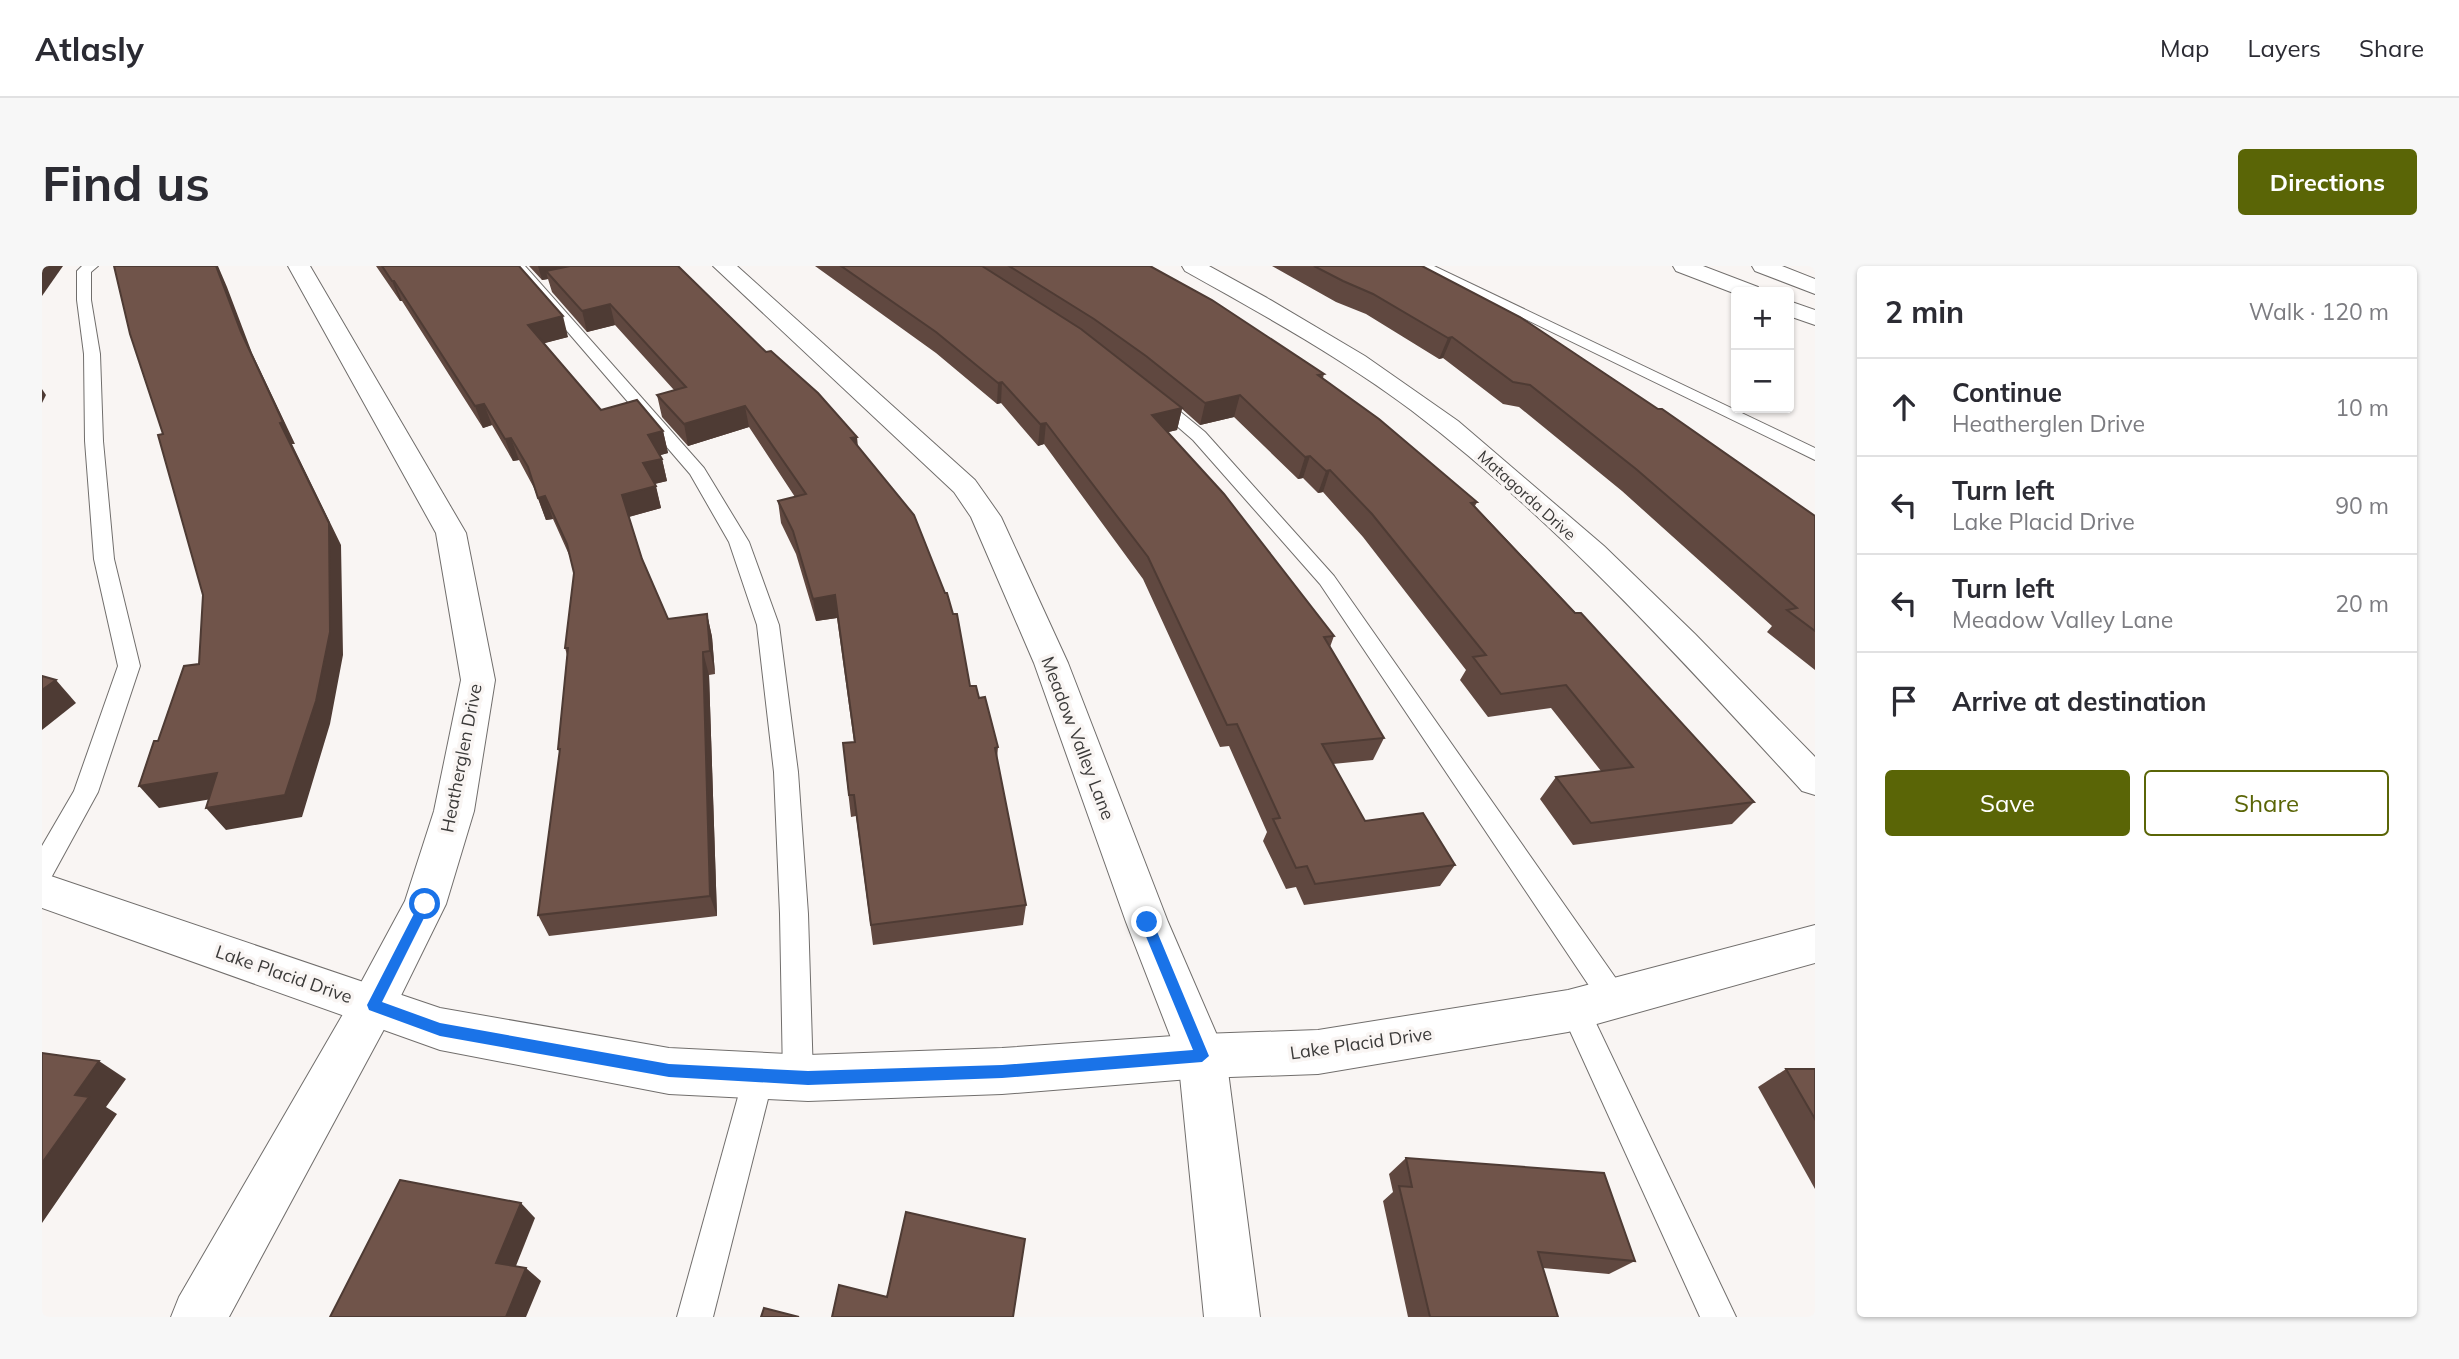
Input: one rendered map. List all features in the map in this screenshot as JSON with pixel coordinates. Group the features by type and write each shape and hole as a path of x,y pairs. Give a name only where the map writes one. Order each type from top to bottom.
{"street":[{"name":"Heatherglen Drive","path":"200,1317 373,1005 425,904 454,811 478,680 451,533 299,266"},
{"name":"Meadow Valley Lane","path":"723,266 943,465 965,486 986,517 1051,663 1147,922 1202,1056 1232,1317"},
{"name":"Matagorda Drive","path":"1193,266 1275,311 1364,368 1446,425 1514,481 1689,648 1815,781"},
{"path":"1684,266 1737,287"},
{"path":"1763,266 1815,287"},
{"path":"1794,310 1815,318"},
{"name":"Lake Placid Drive","path":"42,890 440,1029 669,1070 778,1076 1002,1071 1202,1056 1318,1052 1594,1004 1815,944"}],"lane":[{"path":"42,870 86,792 129,666 104,559 94,441 92,354 84,300 83,271 91,266"},
{"path":"518,266 545,286 698,472 739,542 768,625 787,785 794,914 778,1076 695,1317"},
{"path":"1423,266 1815,455"},
{"path":"1135,382 1199,436 1327,580 1594,1004 1603,1065 1718,1317"}],"building":[{"path":"114,266 216,266 241,332 283,422 280,423 329,523 330,632 316,701 285,795 206,808 217,773 139,786 184,666 199,664 203,595 158,435 163,434 130,334"},
{"path":"382,266 519,266 563,316 528,325 601,410 637,400 663,431 648,435 662,459 643,463 656,486 622,495 642,559 668,619 707,614 710,651 703,652 710,896 538,915 560,749 568,648 565,648 574,573 567,544 545,496 538,498 528,467 511,438 505,439 484,404 475,406"},
{"path":"570,266 678,266 766,352 771,351 818,393 857,437 851,438 914,515 947,593 953,614 957,614 970,686 976,686 979,698 985,697 998,747 995,748 1026,905 871,925 854,795 849,795 843,743 855,742 835,595 813,599 793,531 778,501 806,494 745,406 684,424 657,395 686,387 610,304 582,311 546,271"},
{"path":"841,266 982,266 1081,329 1182,408 1152,415 1224,494 1334,636 1324,637 1384,738 1322,744 1365,821 1423,813 1455,865 1315,884 1307,866 1296,868 1273,819 1280,818 1237,724 1227,725 1148,557 1046,423 1040,424 1002,382 998,383 936,332"},
{"path":"1009,266 1150,266 1212,300 1324,374 1318,375 1379,419 1477,502 1471,503 1575,613 1581,613 1754,802 1591,823 1556,777 1633,767 1566,685 1501,694 1473,657 1486,655 1372,514 1330,470 1326,471 1310,456 1305,457 1240,395 1205,403 1094,319"},
{"path":"1314,266 1422,266 1520,317 1658,409 1662,409 1815,516 1815,631 1787,610 1797,608 1636,469 1530,385 1513,382 1452,337 1448,338 1373,294"},
{"path":"42,676 56,680 42,690"},
{"path":"42,1053 99,1061 75,1095 89,1097 42,1163"},
{"path":"1786,1069 1815,1069 1815,1119"},
{"path":"1406,1158 1604,1173 1635,1261 1538,1252 1558,1317 1430,1317 1399,1186 1412,1187"},
{"path":"400,1180 521,1203 496,1263 526,1268 506,1317 330,1317"},
{"path":"906,1212 1025,1239 1013,1317 832,1317 839,1285 887,1297"},
{"path":"764,1308 799,1317 761,1317"}],"route":[{"path":"425,904 373,1005 440,1029 669,1070 808,1078 1002,1071 1202,1056 1147,922"}]}
